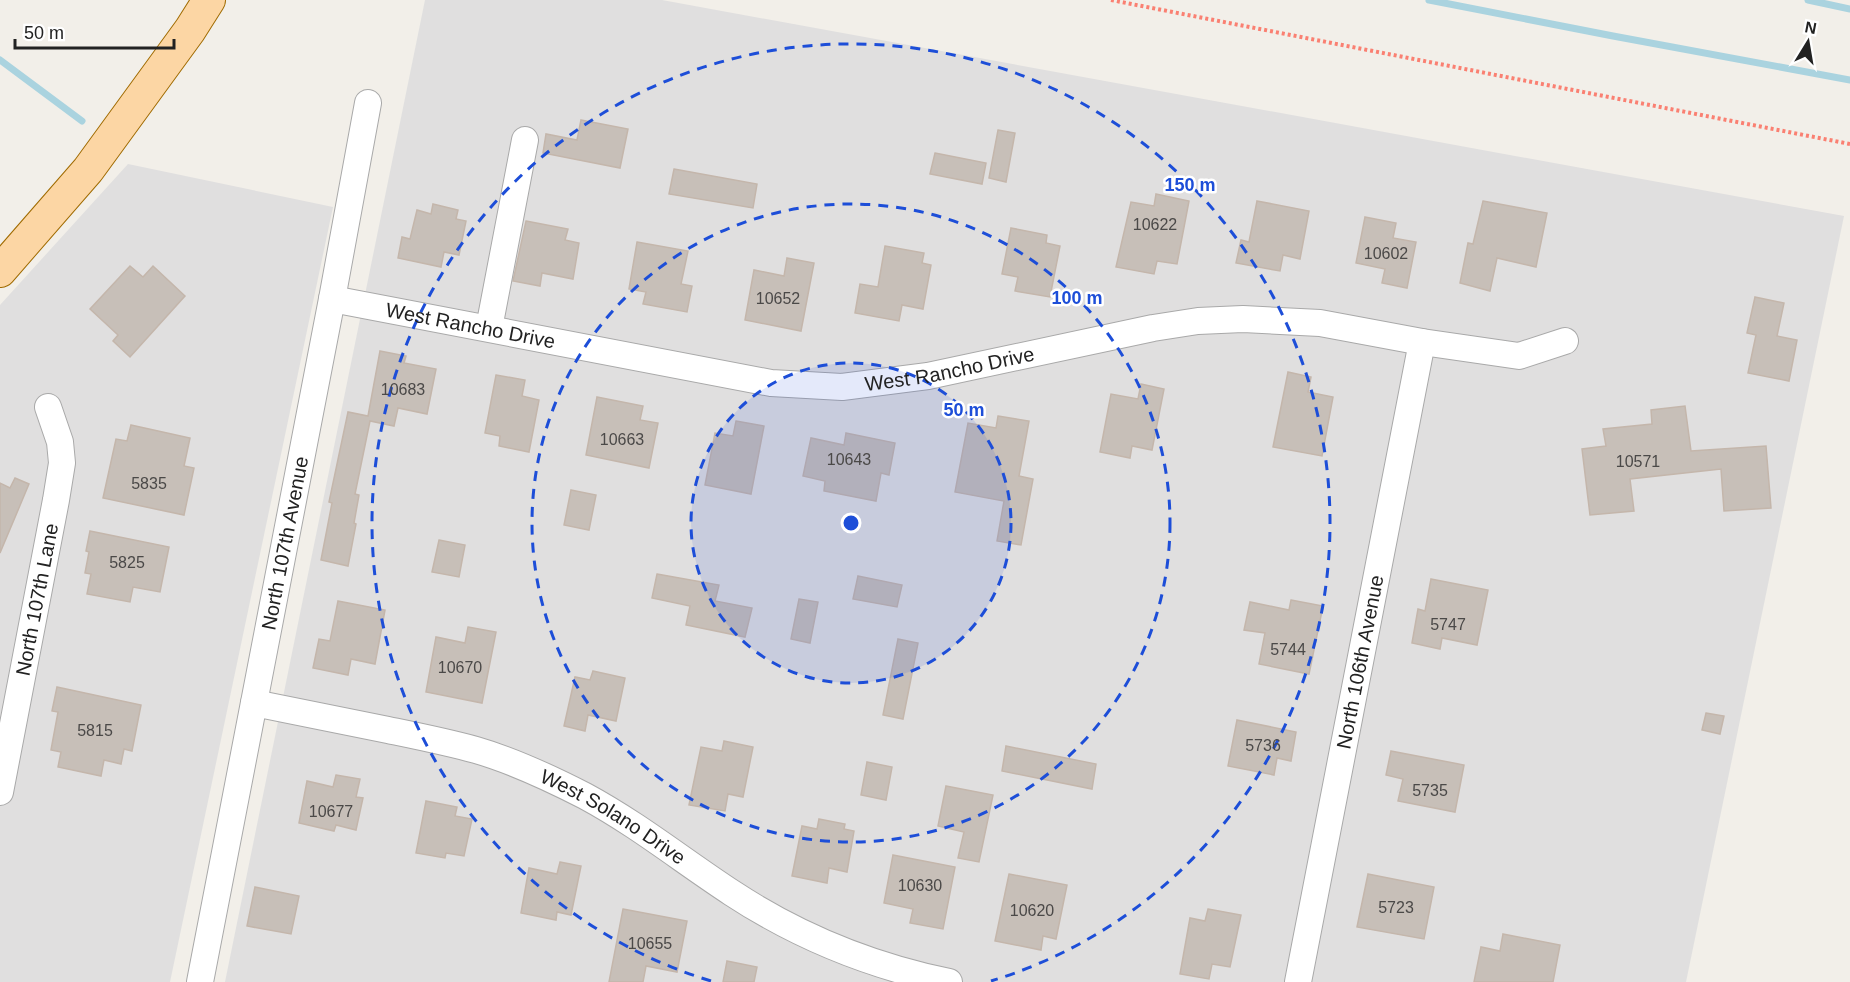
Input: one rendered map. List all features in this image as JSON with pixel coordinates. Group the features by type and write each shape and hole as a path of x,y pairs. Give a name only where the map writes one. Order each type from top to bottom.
{"main road":[{"path":"0,271 88,170 190,30 209,0"}],"street":[{"name":"North 107th Avenue","path":"200,982 368,103"},
{"path":"489,328 525,140"},
{"name":"West Rancho Drive","path":"332,299 771,383 843,387 927,376 1153,328 1198,321 1320,323 1422,342 1520,356 1565,341"},
{"name":"North 106th Avenue","path":"1298,982 1422,342"},
{"name":"North 107th Lane","path":"0,792 5,739 62,463 60,442 48,407"},
{"name":"West Solano Drive","path":"254,703 440,741 509,761 585,796 634,825 733,894 801,933 852,955 890,968 949,982"}],"path":[{"path":"1112,0 1850,144"}],"shaded area":[{"path":"425,0 662,0 1844,216 1686,982 225,982"},
{"path":"128,164 333,207 170,982 0,982 0,305"}],"building":[{"path":"581,120 628,129 620,168 543,153 546,134 577,140"},
{"path":"998,130 1015,133 1006,182 989,178"},
{"path":"935,153 986,163 982,184 930,174"},
{"path":"674,169 757,184 753,208 669,194"},
{"path":"1156,194 1189,201 1177,264 1157,261 1154,274 1116,267 1131,202 1154,206"},
{"path":"1257,201 1309,211 1300,259 1283,255 1280,271 1236,263 1241,240 1249,242"},
{"path":"1483,201 1547,213 1536,267 1497,258 1490,291 1460,283 1468,243 1473,244"},
{"path":"433,204 458,210 456,219 466,221 459,255 444,252 441,267 398,258 402,237 410,239 417,210 431,214"},
{"path":"1365,217 1396,223 1393,238 1416,242 1407,288 1382,283 1385,269 1356,263"},
{"path":"526,221 568,229 565,240 579,243 573,279 542,273 540,286 513,281"},
{"path":"1011,228 1047,235 1046,243 1060,246 1050,297 1015,291 1018,277 1002,274"},
{"path":"637,242 688,251 681,284 692,286 687,312 643,304 646,292 629,289"},
{"path":"885,246 924,253 922,263 931,265 923,309 902,305 899,321 855,313 860,284 878,287"},
{"path":"787,258 814,263 801,331 745,320 754,270 784,276"},
{"path":"130,266 143,277 153,266 185,296 130,357 113,341 118,335 90,309"},
{"path":"1755,297 1784,303 1777,336 1797,340 1789,381 1748,373 1756,335 1747,333"},
{"path":"380,351 406,356 404,363 436,369 427,414 398,408 394,426 370,421 355,494 359,495 348,566 321,560 332,503 329,502 348,412 368,416"},
{"path":"1288,372 1311,377 1308,392 1333,397 1322,456 1273,447"},
{"path":"496,375 525,380 522,396 539,400 529,452 499,446 500,436 485,433"},
{"path":"1141,384 1164,389 1152,450 1132,446 1130,458 1100,452 1111,394 1138,399"},
{"path":"597,397 643,406 640,420 658,423 649,468 586,455"},
{"path":"1685,406 1691,451 1766,446 1771,508 1724,511 1721,469 1630,479 1634,511 1590,515 1582,449 1606,446 1603,429 1652,424 1651,410"},
{"path":"998,416 1029,421 1019,476 1033,479 1021,545 997,541 1004,501 955,492 968,423 996,428"},
{"path":"736,421 764,426 751,494 705,485 715,433 733,436"},
{"path":"131,425 190,438 184,466 194,468 184,515 103,498 116,439 127,441"},
{"path":"846,433 895,443 889,475 881,473 876,501 824,491 825,481 803,476 811,438 844,445"},
{"path":"15,478 29,484 0,553 0,483 10,488"},
{"path":"571,490 596,495 589,530 564,525"},
{"path":"90,531 169,547 160,592 133,587 130,602 87,594 91,574 85,573 89,552 86,551"},
{"path":"439,540 465,545 459,577 432,572"},
{"path":"657,574 719,585 715,601 752,608 745,637 686,625 690,606 652,598"},
{"path":"858,576 902,585 897,607 853,599"},
{"path":"1431,579 1488,590 1477,645 1442,638 1440,649 1412,643 1418,609 1425,611"},
{"path":"799,599 818,602 810,643 791,639"},
{"path":"1291,600 1323,606 1309,674 1259,664 1265,633 1244,630 1250,602 1289,610"},
{"path":"338,601 385,610 375,664 351,659 348,675 313,668 319,639 330,641"},
{"path":"468,627 496,632 482,703 426,692 436,637 465,643"},
{"path":"898,639 918,643 903,719 883,715"},
{"path":"593,671 625,678 616,721 588,715 585,731 564,726 575,677 590,680"},
{"path":"57,687 141,705 132,751 124,749 121,764 104,760 101,776 58,767 61,752 51,750 58,712 52,711"},
{"path":"1706,713 1724,716 1720,734 1702,730"},
{"path":"1237,720 1296,732 1291,761 1277,758 1274,775 1228,766"},
{"path":"724,741 753,747 743,797 728,794 725,811 689,805 701,747 722,751"},
{"path":"1006,746 1096,764 1092,789 1002,771"},
{"path":"1391,751 1464,765 1455,812 1398,801 1403,779 1386,775"},
{"path":"867,762 892,767 886,800 861,795"},
{"path":"336,775 360,779 356,797 363,798 356,830 336,825 334,831 299,823 307,781 333,787"},
{"path":"946,786 993,795 979,862 958,858 964,832 938,826"},
{"path":"426,801 457,807 455,816 472,819 464,856 446,853 445,858 416,853"},
{"path":"819,819 845,824 844,829 854,831 847,872 829,868 827,883 792,876 802,826 817,829"},
{"path":"893,855 955,867 943,929 910,923 913,909 884,903"},
{"path":"560,862 581,866 571,915 557,912 556,920 521,913 529,868 557,874"},
{"path":"1009,874 1067,885 1056,939 1043,936 1041,950 995,941"},
{"path":"1368,874 1434,887 1424,939 1357,927"},
{"path":"255,887 299,896 291,934 247,926"},
{"path":"623,909 687,921 677,972 646,966 643,982 609,982"},
{"path":"1208,909 1241,915 1230,967 1212,964 1209,979 1180,974 1190,918 1205,921"},
{"path":"1503,934 1560,945 1553,982 1474,982 1481,947 1500,951"},
{"path":"727,961 757,967 754,982 723,982"}],"waterway":[{"path":"1429,0 1850,80"},
{"path":"1808,0 1850,9"},
{"path":"0,60 82,121"}]}
